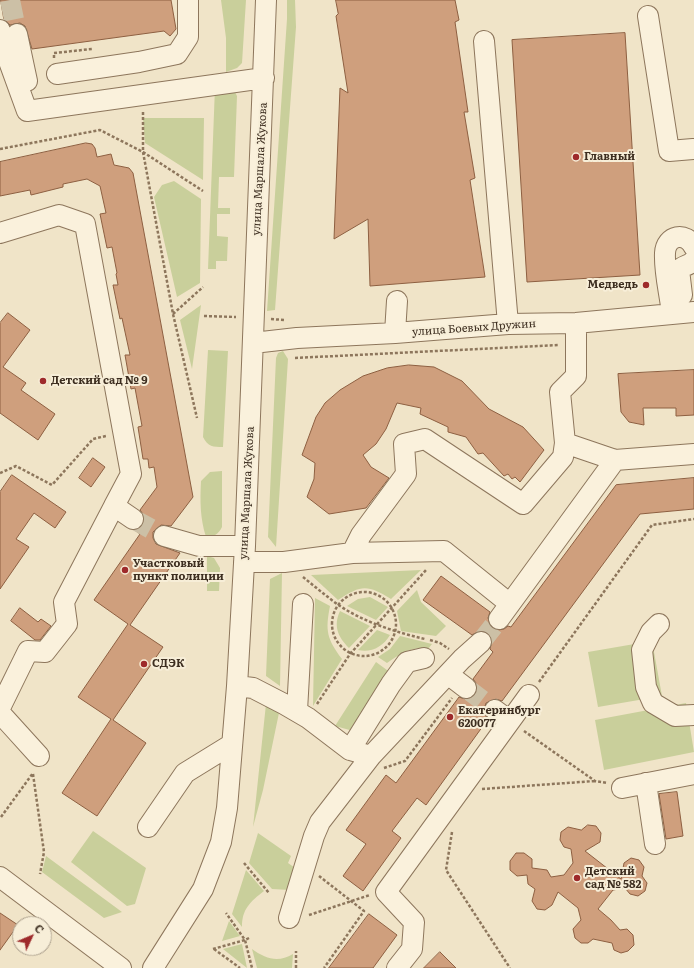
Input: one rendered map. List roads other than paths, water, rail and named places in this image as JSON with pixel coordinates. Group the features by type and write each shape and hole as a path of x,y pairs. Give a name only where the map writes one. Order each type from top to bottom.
{"street":[{"path":"57,74 139,62 177,54 188,37 188,0"},
{"name":"улица Маршала Жукова","path":"153,968 203,889 221,842 227,808 237,686 245,554 266,0"},
{"path":"648,16 669,151 694,152"},
{"path":"9,32 3,45 27,110 264,78"},
{"path":"484,41 508,324"},
{"path":"0,233 59,215 85,224 131,474 64,602 68,624 45,652 28,650 0,708"},
{"path":"683,313 665,251 670,241 676,237 683,236 689,239 694,247"},
{"path":"683,313 679,270 691,264 694,260"},
{"path":"395,333 397,301"},
{"name":"улица Боевых Дружин","path":"253,343 297,338 395,333 508,324 576,323 683,313"},
{"path":"352,552 361,534 406,474 404,444 425,439 523,504 563,457 565,443 560,392 576,376 576,323"},
{"path":"565,443 615,460 694,454"},
{"path":"164,536 199,546 284,562 352,552 444,550 505,612 615,460"},
{"path":"114,506 133,520"},
{"path":"303,604 303,715"},
{"path":"659,624 651,632 642,650 646,687 654,703 664,710 675,716 694,715"},
{"path":"289,918 320,822 374,764 459,682 462,659 481,642"},
{"path":"350,750 407,662 424,658"},
{"path":"237,686 253,688 303,715 350,750 374,764"},
{"path":"397,968 412,949 414,922 386,892 459,791 503,716 529,695"},
{"path":"0,713 39,756"},
{"path":"148,827 186,773 232,744"},
{"path":"615,786 646,783 694,774"},
{"path":"646,783 655,844"},
{"path":"0,877 121,968"}],"tunnel":[{"path":"10,0 17,34"},
{"path":"133,519 164,536"},
{"path":"481,642 499,619"},
{"path":"466,688 495,710"}],"place":[{"name":"Главный","path":"576,157"},
{"name":"Медведь","path":"646,285"},
{"name":"Детский сад № 9","path":"43,381"},
{"name":"Участковый пункт полиции","path":"125,570"},
{"name":"СДЭК","path":"144,664"},
{"name":"Екатеринбург 620077","path":"450,717"},
{"name":"Детский сад № 582","path":"577,878"}]}
